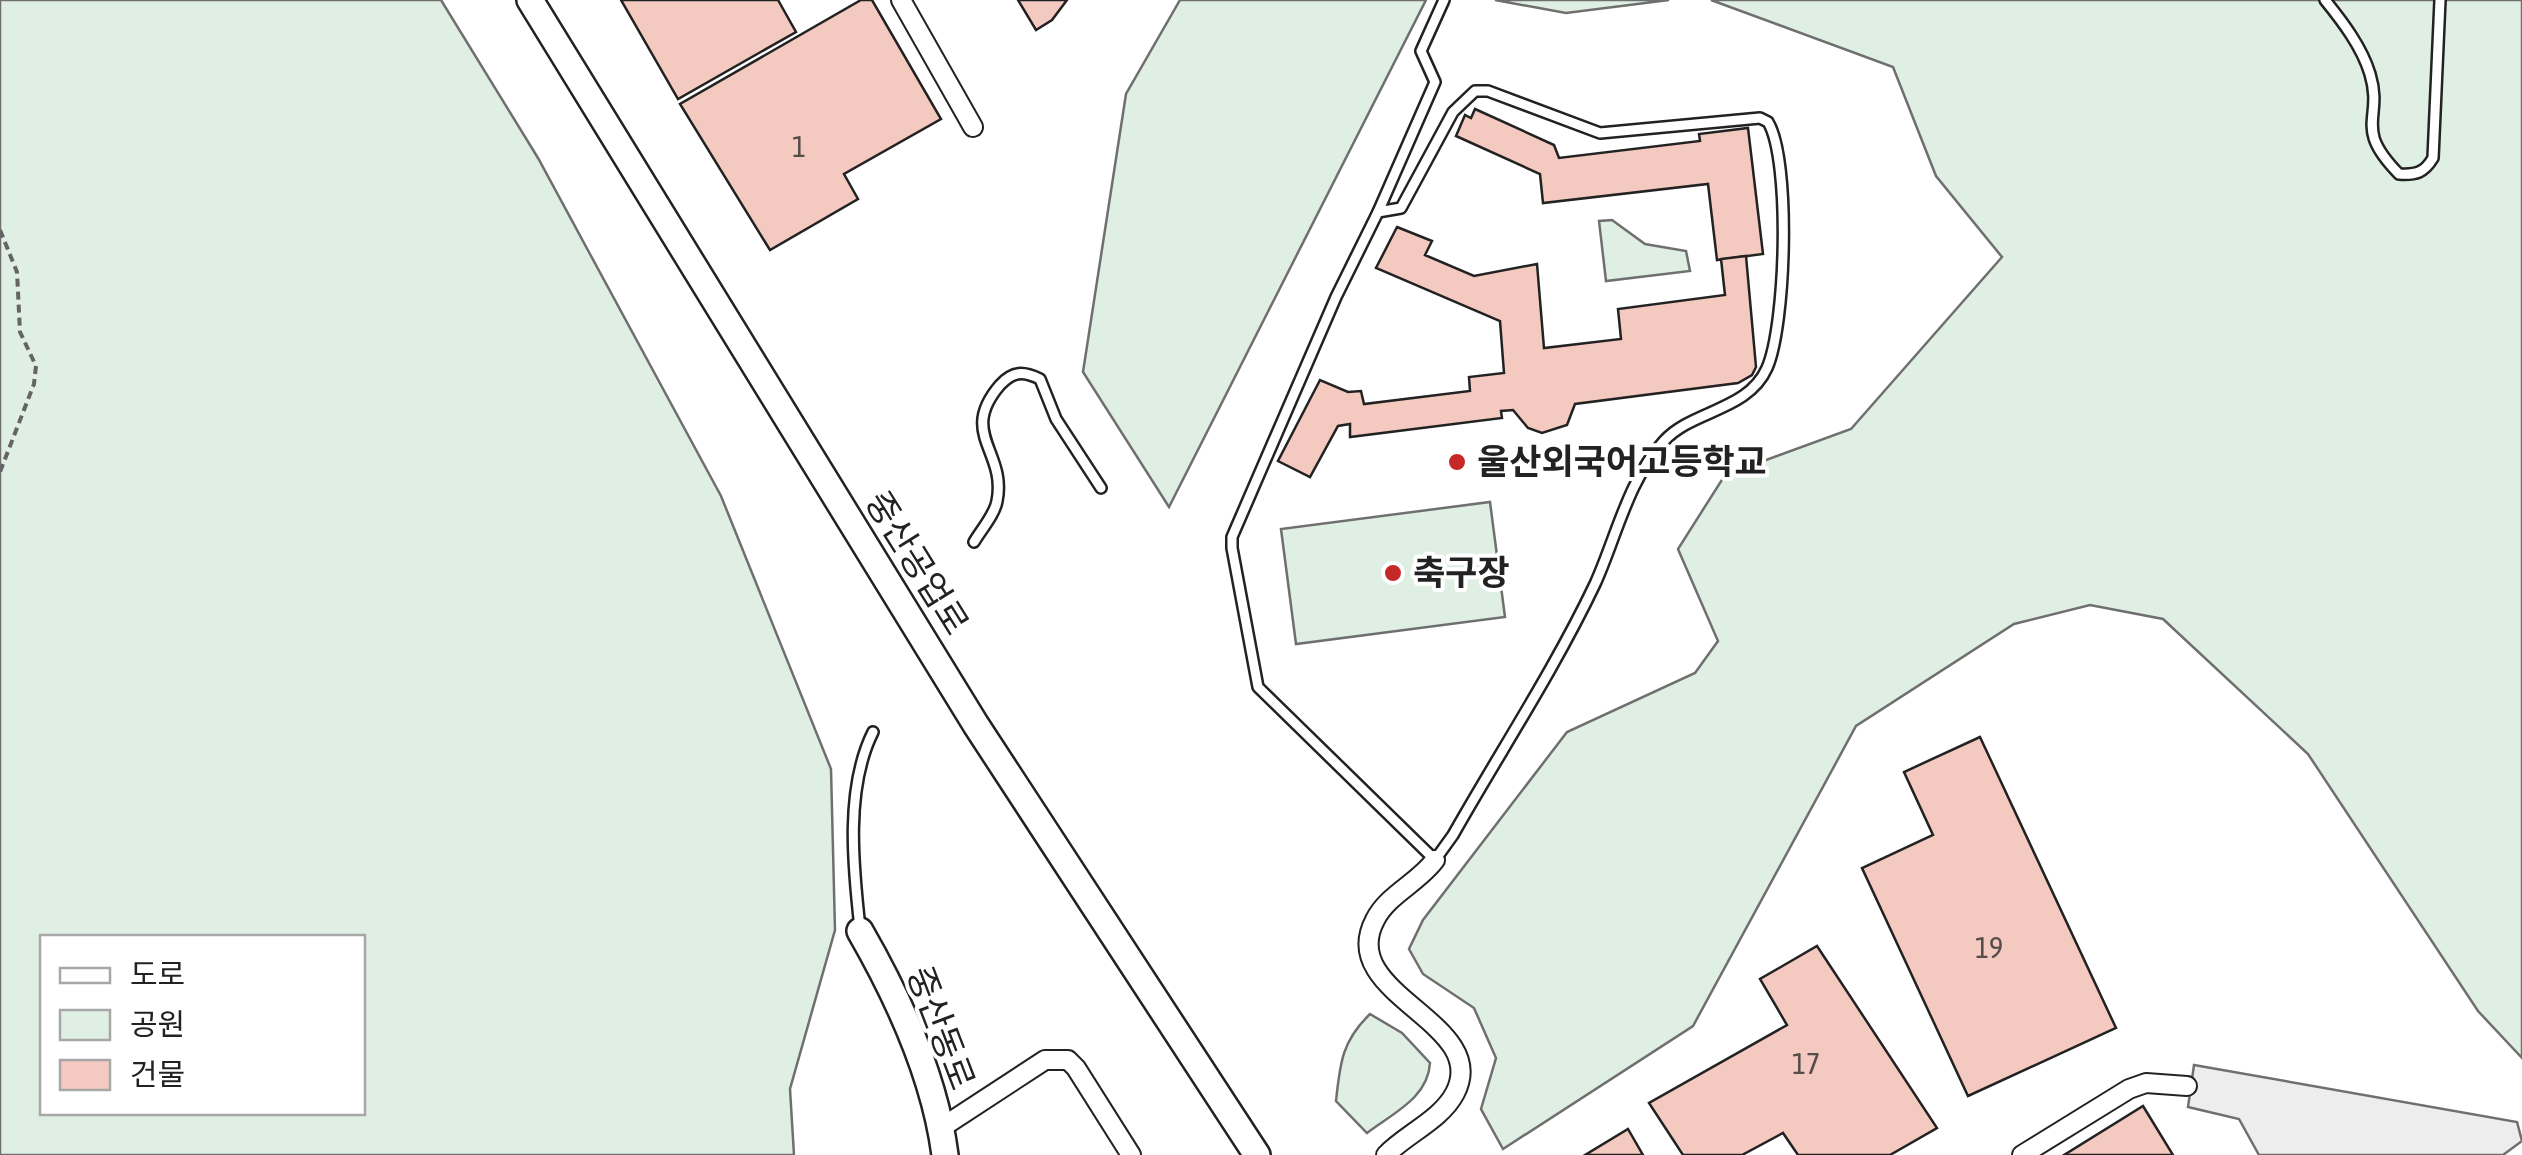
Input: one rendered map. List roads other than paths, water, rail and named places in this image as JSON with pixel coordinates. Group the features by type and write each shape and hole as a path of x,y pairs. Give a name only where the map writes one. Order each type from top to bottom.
{"street":[{"name":"중산공업로","path":"530,0 976,725 1256,1155"},
{"path":"900,0 973,127"},
{"path":"1386,1155 1446,1106 1459,1082 1458,1059 1448,1039 1384,982 1370,946 1377,915 1423,877 1435,860"},
{"name":"중산동로","path":"860,931 888,983 941,1128 945,1155"},
{"path":"941,1128 1046,1060 1057,1058 1076,1068 1131,1155"},
{"path":"2022,1155 2128,1089 2146,1083 2186,1086"}],"lane":[{"path":"1378,212 1402,208 1453,112 1475,91 1488,91 1600,133 1760,118 1768,122 1784,228 1785,276 1767,367 1756,385 1726,408 1664,440 1630,498 1594,584 1454,835 1435,860 1258,687 1232,537 1435,82 1421,51 1444,0"},
{"path":"2325,0 2370,74 2369,120 2380,153 2399,174 2413,175 2426,170 2434,158 2440,0"},
{"path":"974,542 997,502 994,462 980,418 985,403 1009,375 1026,372 1040,379 1056,420 1101,488"},
{"path":"860,931 855,880 858,762 874,732"}],"place":[{"name":"울산외국어고등학교","path":"1457,462"},
{"name":"축구장","path":"1393,573"}]}
